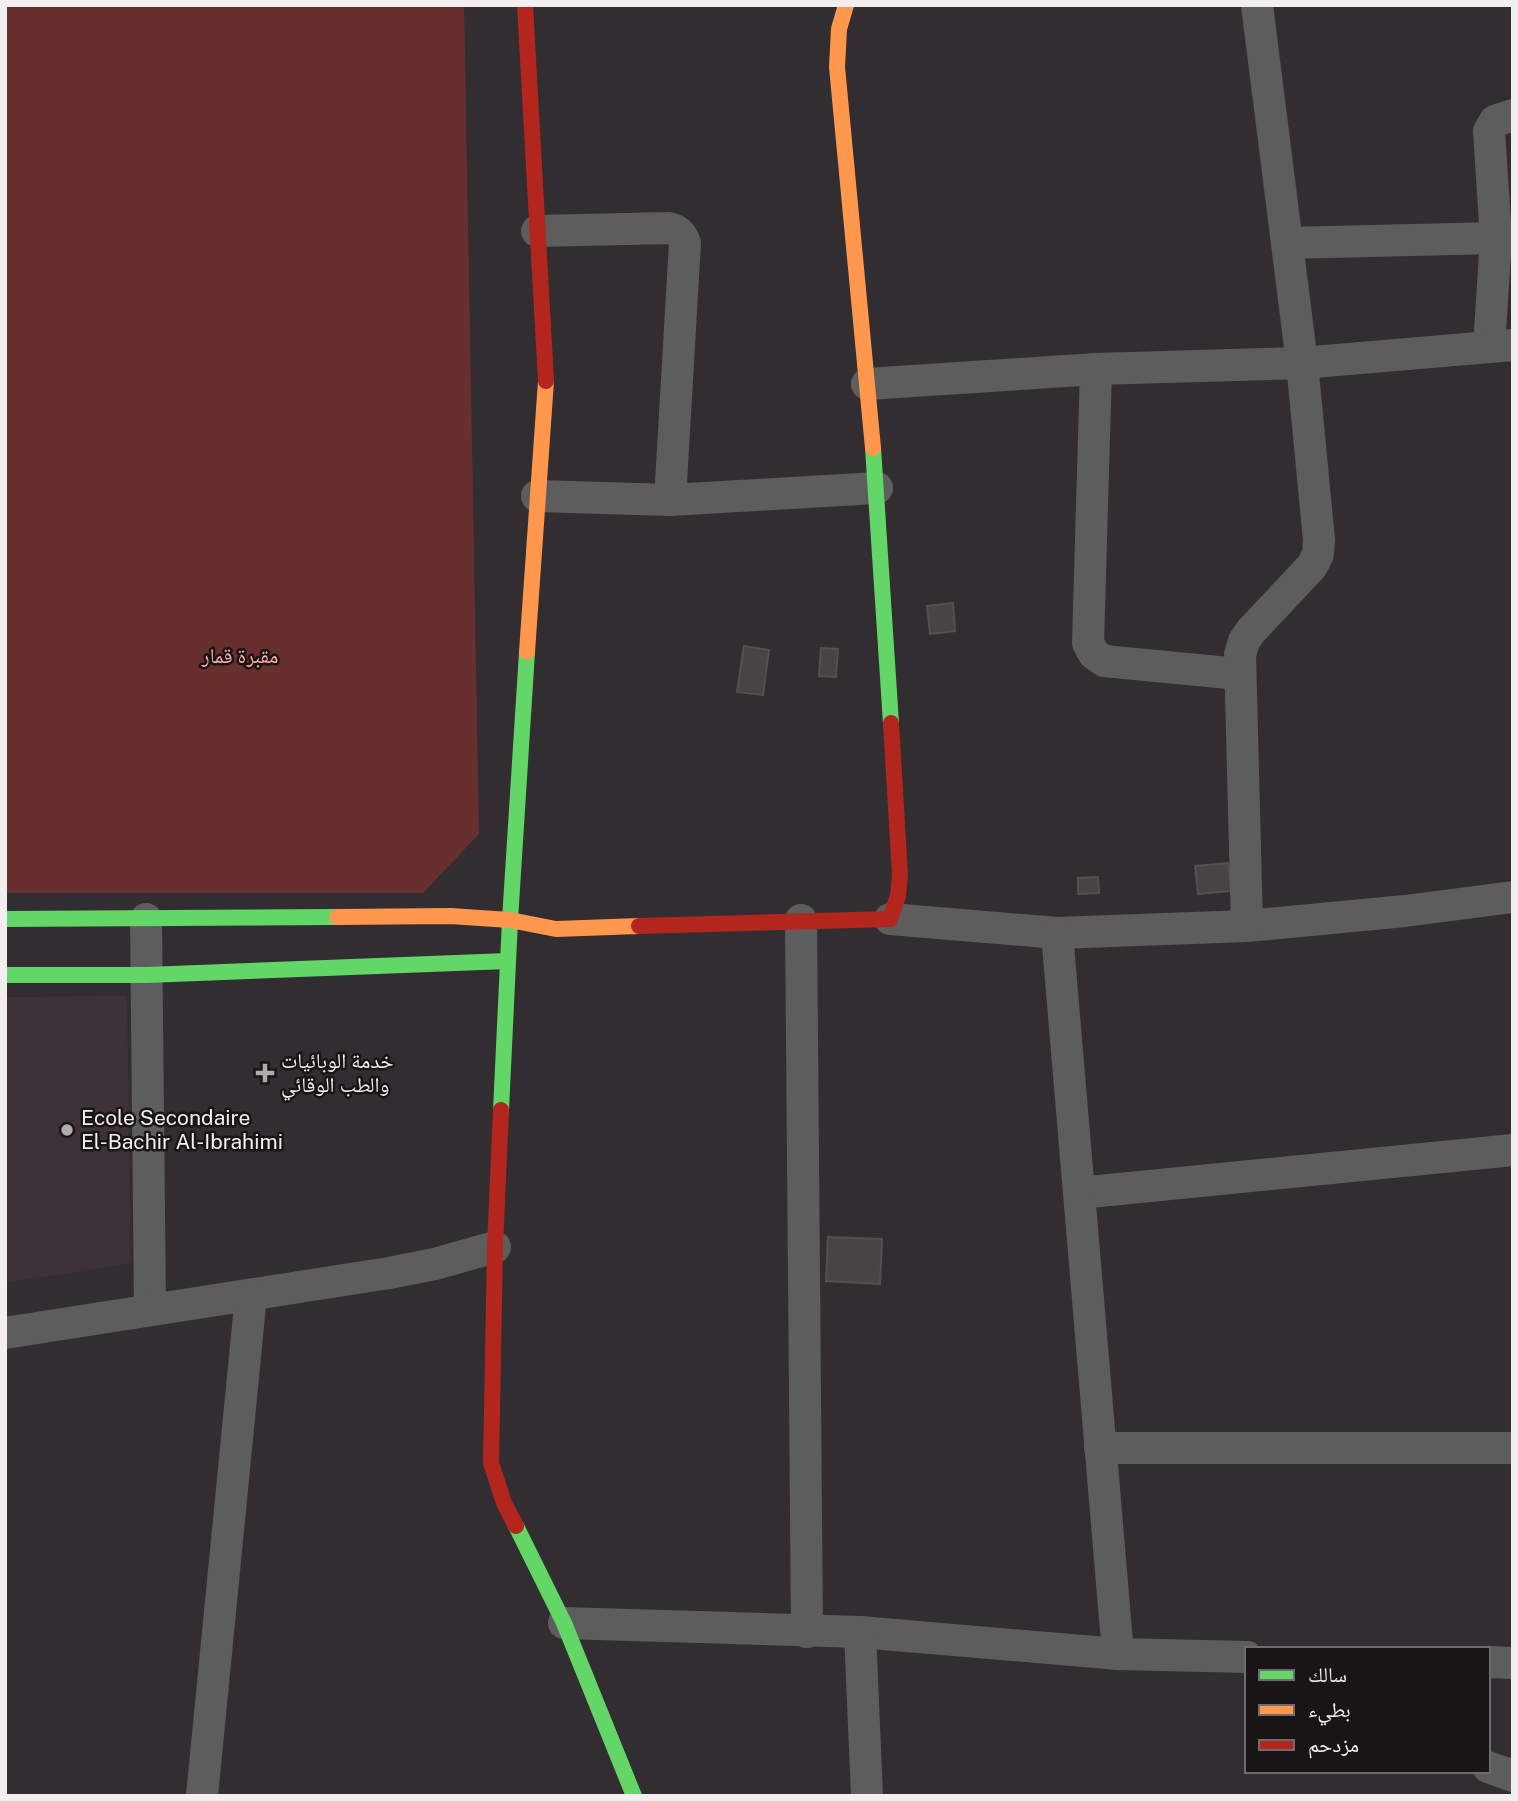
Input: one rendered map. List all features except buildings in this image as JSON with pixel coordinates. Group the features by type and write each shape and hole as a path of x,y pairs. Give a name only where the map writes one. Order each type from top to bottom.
{"street":[{"path":"525,5 546,388 510,920 495,1247 491,1463 504,1503 564,1623 634,1796"},
{"path":"846,5 839,29 837,67 877,488 900,875 898,896 890,919"},
{"path":"1247,926 1240,655 1244,641 1312,566 1318,554 1319,540 1302,363 1257,5"},
{"path":"867,384 1096,369 1302,363 1501,346 1489,131 1495,121 1513,115"},
{"path":"537,231 669,228 675,229 682,236 685,243 670,500"},
{"path":"1287,243 1496,238"},
{"path":"1096,369 1088,643 1094,654 1104,661 1240,674"},
{"path":"537,496 670,500 877,488"},
{"path":"5,919 450,916 510,920 556,929 890,919 1057,933 1247,926 1405,911 1513,897"},
{"path":"146,919 150,1309"},
{"path":"801,920 807,1632"},
{"path":"5,975 146,975 508,961 556,929"},
{"path":"1057,933 1118,1654"},
{"path":"1079,1194 1513,1150"},
{"path":"5,1333 389,1273 435,1264 495,1247"},
{"path":"202,1796 251,1295"},
{"path":"1100,1448 1513,1448"},
{"path":"564,1623 860,1632 1118,1654 1245,1657"},
{"path":"860,1632 867,1796"},
{"path":"1205,1656 1245,1671"},
{"path":"1490,1662 1513,1663"},
{"path":"1490,1768 1513,1776"}],"shaded area":[{"name":"Ecole Secondaire El-Bachir Al-Ibrahimi","path":"127,996 131,1263 5,1283 5,997"}],"green space":[{"name":"مقبرة قمار","path":"5,5 464,5 479,834 423,893 5,893"}],"traffic: fast":[{"path":"873,448 891,723"},
{"path":"501,1110 527,652"},
{"path":"5,919 337,917"},
{"path":"5,975 146,975 508,961"},
{"path":"516,1526 564,1623 634,1796"}],"traffic: slow":[{"path":"846,5 839,29 837,67 873,448"},
{"path":"527,652 546,381"},
{"path":"337,917 450,916 510,920 556,929 639,926"}],"traffic: jam":[{"path":"525,5 546,381"},
{"path":"639,926 890,919 898,896 900,875 891,723"},
{"path":"501,1110 495,1247 491,1463 504,1503 516,1526"}],"place":[{"name":"خدمة الوبائيات والطب الوقائي","path":"265,1073"},
{"name":"Ecole Secondaire El-Bachir Al-Ibrahimi","path":"67,1130"}]}
